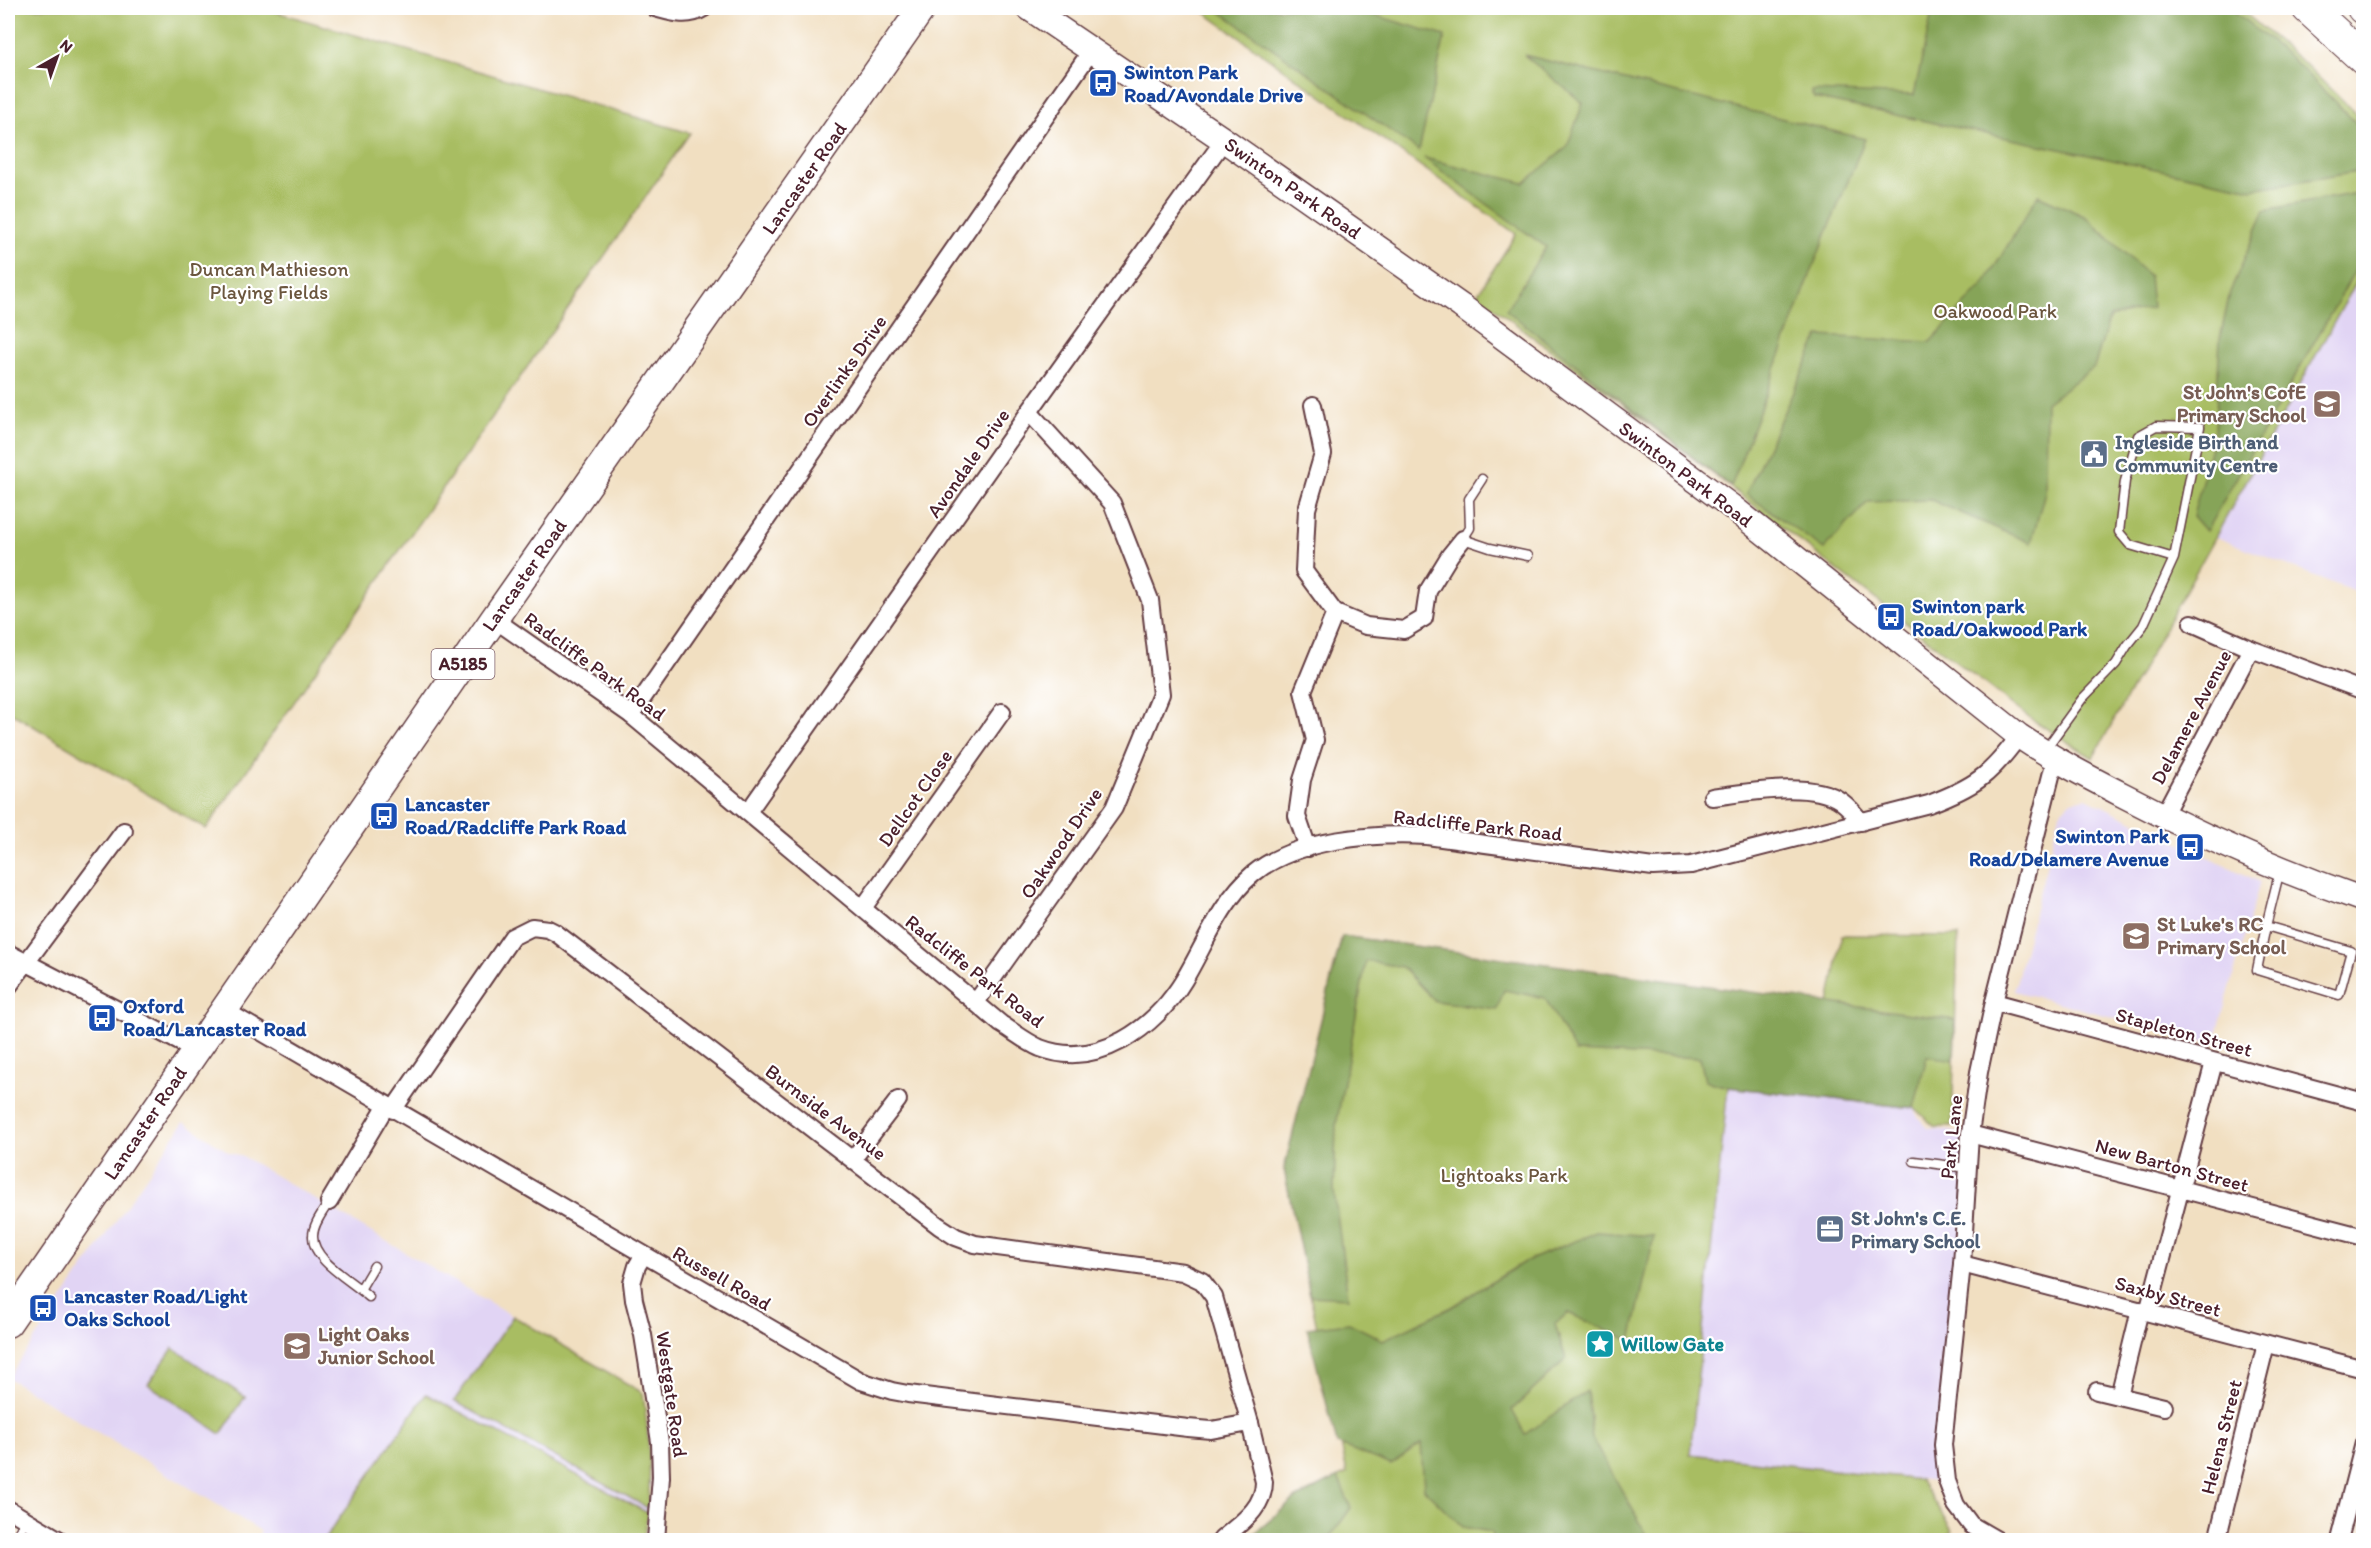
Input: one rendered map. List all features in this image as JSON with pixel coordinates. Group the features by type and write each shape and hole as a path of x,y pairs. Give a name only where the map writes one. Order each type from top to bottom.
{"highway":[{"path":"2308,8 2364,59"}],"main road":[{"name":"Lancaster Road","path":"8,1323 494,619 922,8"}],"street":[{"path":"656,8 676,14 694,14 704,8"},
{"name":"Swinton Park Road","path":"1029,8 1224,140 1461,306 1732,507 2019,736 2049,756 2163,816 2280,870 2364,900"},
{"name":"Overlinks Drive","path":"631,715 1091,51"},
{"name":"Avondale Drive","path":"748,812 1029,412 1224,140"},
{"path":"1313,405 1323,454 1307,508 1304,571 1335,612 1366,626 1404,630 1424,618 1428,591 1450,555 1463,539"},
{"name":"Oakwood Drive","path":"976,1002 1114,808 1161,694 1150,600 1112,503 1029,412"},
{"path":"1308,848 1297,816 1302,780 1315,740 1303,691 1335,612"},
{"name":"Radcliffe Park Road","path":"494,619 631,715 976,1002 1027,1041 1053,1052 1084,1053 1115,1045 1148,1022 1174,995 1226,906 1243,883 1254,873 1279,858 1308,848 1349,838 1398,834 1627,864 1666,868 1691,865 1929,804 1962,792 1991,770 2019,736"},
{"path":"2192,623 2252,649"},
{"name":"Delamere Avenue","path":"2163,816 2252,649 2364,691"},
{"name":"Dellcot Close","path":"863,908 1002,712"},
{"name":"Park Lane","path":"1997,1540 1981,1532 1956,1505 1947,1481 1943,1445 1962,1264 1970,1134 1979,1072 2049,756"},
{"path":"1712,797 1789,789 1820,793 1840,800 1860,822"},
{"path":"8,987 124,831"},
{"name":"Burnside Avenue","path":"329,1202 390,1108 512,937 525,929 540,927 556,933 939,1226 966,1241 987,1246 1183,1272 1202,1281 1214,1297 1250,1423 1264,1490 1253,1511 1221,1540"},
{"path":"8,952 195,1050"},
{"name":"Stapleton Street","path":"1994,1002 2364,1102"},
{"name":"Russell Road","path":"224,1010 847,1374 892,1391 1188,1428 1211,1430 1250,1423"},
{"path":"2119,1396 2180,1190 2214,1062"},
{"path":"853,1159 898,1100"},
{"name":"New Barton Street","path":"1970,1134 2364,1237"},
{"name":"Westgate Road","path":"643,1256 632,1283 634,1300 644,1335 660,1442 661,1477 656,1540"},
{"name":"Saxby Street","path":"1962,1264 2364,1369"},
{"name":"Helena Street","path":"2217,1540 2266,1344"},
{"path":"2097,1391 2164,1407"},
{"path":"2339,1540 2364,1443"},
{"path":"8,1509 60,1540"}],"lane":[{"path":"2049,756 2082,699 2116,664 2143,626 2174,558 2200,427 2156,426 2138,436 2125,481 2119,532 2130,545 2174,558"},
{"path":"1482,479 1469,499 1470,528 1463,539 1490,548 1528,556"},
{"path":"2266,926 2351,951 2340,995 2257,970 2266,926 2280,870"},
{"path":"1914,1161 1968,1168"},
{"path":"329,1202 318,1219 313,1236 316,1250 326,1262 369,1297"},
{"path":"360,1288 374,1266"},
{"path":"14,1540 26,1520"}],"shaded area":[{"name":"St John's CofE Primary School","path":"2363,270 2364,595 2216,537"},
{"name":"St Luke's RC Primary School","path":"2086,798 2260,882 2214,1044 2014,991 2060,813 2072,801"},
{"path":"1728,1087 1915,1108 1917,1116 1928,1128 1969,1134 1946,1482 1690,1454"},
{"name":"Light Oaks Junior School","path":"184,1122 230,1153 242,1156 643,1393 649,1438 651,1484 643,1540 257,1540 261,1531 8,1378"}],"green space":[{"name":"Duncan Mathieson Playing Fields","path":"8,8 263,8 690,133 206,829 8,711"},
{"name":"Oakwood Park","path":"1198,8 2239,8 2306,65 2363,121 2363,270 2093,758 2028,717 1612,396 1477,295 1516,234"},
{"path":"1215,8 1350,8 1445,36 1419,151"},
{"path":"1933,8 2230,8 2290,57 2363,130 2363,171 2252,189 1814,98 1811,91 1914,95"},
{"path":"1524,55 1865,139 1815,262 1731,487 1506,310 1546,247 1424,158 1524,183 1567,147 1583,103"},
{"path":"2363,192 2363,257 2206,531 2193,516 2215,431 2220,339 2230,292 2265,210"},
{"path":"2038,195 2086,217 2149,276 2152,308 2110,317 2094,367 2046,403 2045,492 2031,543 1931,500 1868,502 1824,549 1746,494 1819,336 1930,342 1985,283"},
{"name":"Lightoaks Park","path":"1842,935 1958,936 1952,1127 1935,1127 1914,1108 1728,1087 1690,1454 1920,1480 1953,1531 1942,1540 1247,1540 1295,1499 1347,1473 1284,1169 1342,936 1829,1004"},
{"path":"1342,936 1955,1020 1954,1060 1927,1056 1914,1108 1728,1087 1705,1081 1700,1058 1575,1052 1545,998 1504,990 1497,1009 1435,1001 1402,967 1366,961 1336,1126 1334,1191 1348,1298 1310,1296 1284,1169"},
{"path":"1597,1232 1654,1236 1631,1341 1568,1313 1555,1324 1566,1359 1512,1410 1525,1434 1587,1391 1592,1438 1650,1540 1493,1540 1491,1532 1463,1527 1424,1489 1421,1444 1391,1465 1337,1444 1307,1328 1349,1323 1383,1340 1452,1307 1524,1262"},
{"path":"513,1316 643,1393 649,1450 648,1508 454,1401"},
{"path":"173,1348 245,1397 221,1434 148,1384"},
{"path":"426,1394 648,1513 643,1540 324,1540"},
{"path":"1338,1477 1351,1508 1328,1540 1247,1540 1295,1499"}],"place":[{"name":"Swinton Park Road/Avondale Drive","path":"1103,83"},
{"name":"St John's CofE Primary School","path":"2327,404"},
{"name":"Ingleside Birth and Community Centre","path":"2094,454"},
{"name":"Swinton park Road/Oakwood Park","path":"1891,617"},
{"name":"Lancaster Road/Radcliffe Park Road","path":"384,816"},
{"name":"Swinton Park Road/Delamere Avenue","path":"2190,847"},
{"name":"St Luke's RC Primary School","path":"2136,936"},
{"name":"Oxford Road/Lancaster Road","path":"102,1018"},
{"name":"St John's C.E. Primary School","path":"1830,1229"},
{"name":"Lancaster Road/Light Oaks School","path":"43,1308"},
{"name":"Willow Gate","path":"1600,1344"},
{"name":"Light Oaks Junior School","path":"297,1346"}]}
